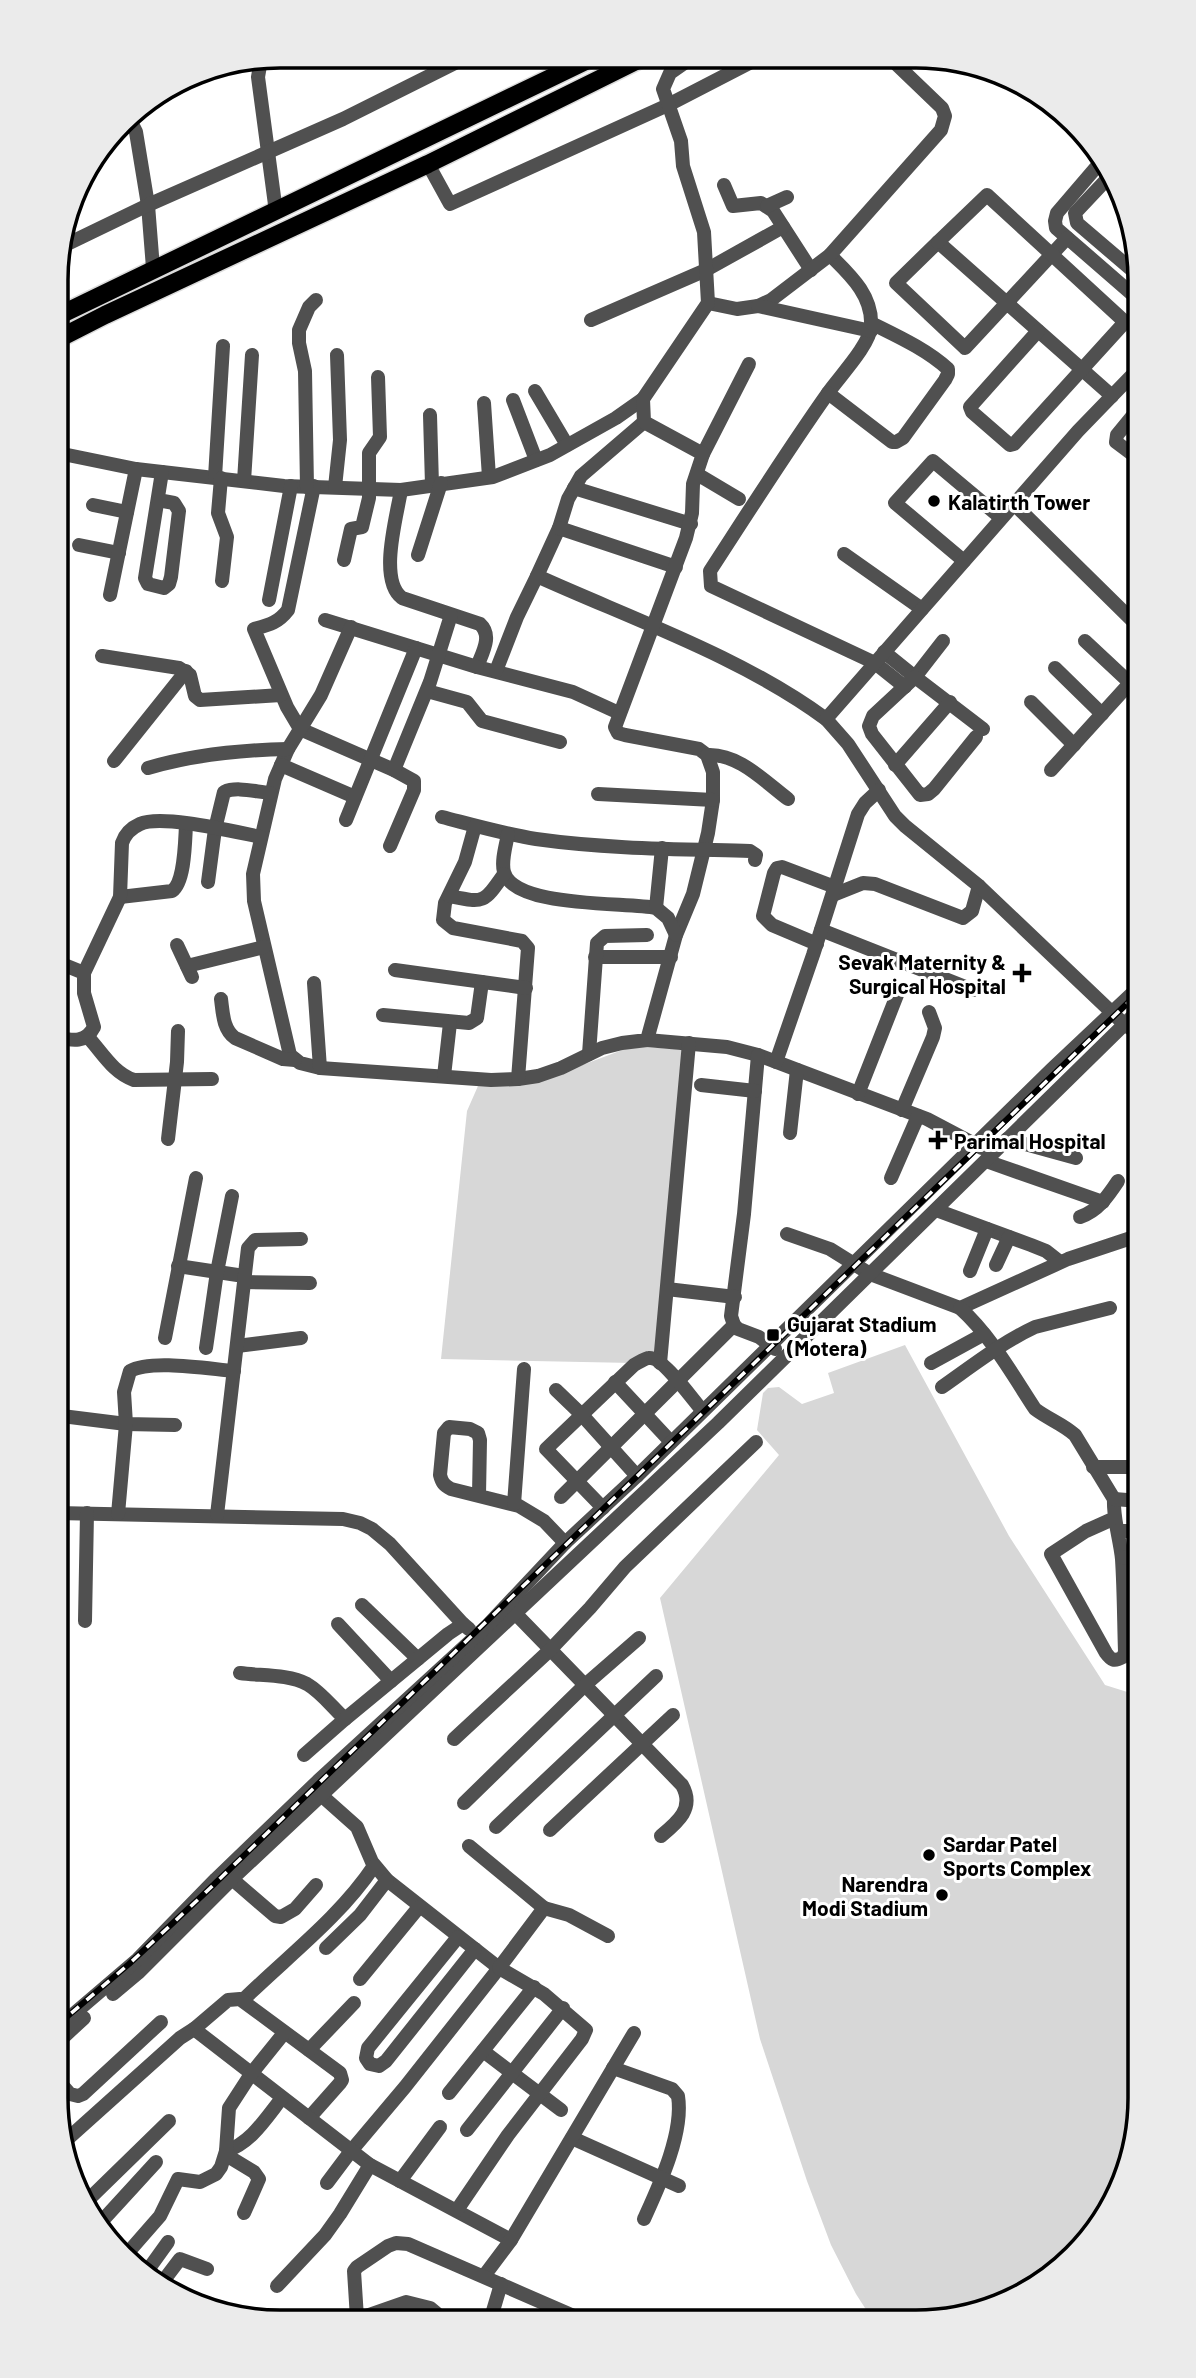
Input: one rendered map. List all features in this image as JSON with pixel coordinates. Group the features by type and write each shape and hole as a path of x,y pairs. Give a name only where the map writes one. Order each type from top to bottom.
{"main road":[{"path":"69,333 428,164 621,68"},
{"path":"69,310 153,268 276,212 565,69"},
{"path":"94,297 105,315"}],"street":[{"path":"69,455 136,469 291,486 401,490 489,477 536,460 643,400 708,303 704,232 683,166 681,141 663,89 670,73 677,68"},
{"path":"428,164 450,204 668,104 739,68"},
{"path":"708,303 737,309 758,306 771,300 811,270 830,255 943,125 942,108 900,68"},
{"path":"72,242 148,205 343,119 444,69"},
{"path":"259,70 258,77 276,212"},
{"path":"134,127 148,205 153,268"},
{"path":"1096,168 1057,213 1056,228 1128,292"},
{"path":"1104,182 1075,212 1077,223 1127,266"},
{"path":"724,185 733,206 761,203 767,206 811,270"},
{"path":"1038,331 970,407 972,412 1010,445 1014,444 1125,322 1052,255 987,195 897,283 965,348 1006,303 1052,255 1067,239"},
{"path":"767,206 787,197"},
{"path":"591,320 706,270 783,227"},
{"path":"939,242 1112,396"},
{"path":"830,255 856,281 865,298 871,327 863,345 710,571 711,586 880,658 910,682 950,702 979,733 928,794 920,795 872,734 869,726 873,716 910,682 943,641"},
{"path":"316,300 309,307 299,330 304,371 310,487 288,610 282,619 254,629 281,695 300,729 412,779 415,786 390,846"},
{"path":"758,306 871,327 905,340 948,369 945,380 902,438 896,442 892,442 828,393"},
{"path":"222,581 227,537 218,513 223,346"},
{"path":"244,481 252,355"},
{"path":"335,487 340,440 337,355"},
{"path":"647,1040 676,935 693,894 704,850 713,800 713,772 707,755 699,749 618,733 615,727 691,524 692,491 703,454 749,364"},
{"path":"344,560 351,529 362,527 366,516 369,498 369,453 380,437 378,377"},
{"path":"826,719 1013,504 1128,379"},
{"path":"535,390 567,445"},
{"path":"513,400 536,460"},
{"path":"643,400 644,422"},
{"path":"484,403 489,477"},
{"path":"418,555 436,484 430,415"},
{"path":"644,422 703,454"},
{"path":"496,671 574,488 587,469 644,422"},
{"path":"1128,422 1117,435 1116,442 1128,451"},
{"path":"964,561 895,505 904,493 933,461 1001,518"},
{"path":"110,595 136,469"},
{"path":"158,500 174,503 179,511 171,577 164,588 148,584 145,578 162,472"},
{"path":"697,474 738,499"},
{"path":"269,600 291,486"},
{"path":"574,488 691,524"},
{"path":"401,490 392,542 392,585 402,598 480,624 487,639 477,667"},
{"path":"1013,504 1128,616"},
{"path":"93,505 127,512"},
{"path":"559,528 676,567"},
{"path":"79,545 119,553"},
{"path":"844,554 922,609"},
{"path":"537,576 654,626 783,689 826,719 848,744 895,816 979,886 1128,1026"},
{"path":"394,769 427,691 451,615"},
{"path":"326,620 477,667 573,692 619,713"},
{"path":"295,1060 287,1050 264,947 253,874 270,793 281,765 321,695 351,627"},
{"path":"1085,641 1128,673"},
{"path":"346,821 416,648"},
{"path":"102,656 171,666 186,671 190,675 195,696 200,700 281,695"},
{"path":"1055,668 1102,714"},
{"path":"114,761 186,671"},
{"path":"1051,770 1128,686"},
{"path":"427,691 467,702 478,717 488,723 561,741"},
{"path":"895,765 950,702"},
{"path":"1031,702 1074,745"},
{"path":"148,768 176,761 254,750 288,750"},
{"path":"707,755 734,760 788,799"},
{"path":"281,765 355,797"},
{"path":"208,882 215,829 224,792 238,790 270,793"},
{"path":"776,1062 858,814 879,790"},
{"path":"598,794 713,800"},
{"path":"442,817 508,834 568,843 750,851 755,855 755,860"},
{"path":"69,1039 79,1041 93,1030 94,1023 84,993 84,972 120,897 124,835 141,823 153,821 261,837"},
{"path":"120,897 172,891 177,887 187,825"},
{"path":"475,826 465,862 443,909 443,920 447,925 526,944 530,953 518,1079"},
{"path":"508,834 504,874 520,889 543,898 656,908 668,918 676,935"},
{"path":"656,908 662,848"},
{"path":"973,990 819,937 772,925 763,916 774,873 777,868 782,867 834,891 863,883 875,884 963,918 972,911 979,886"},
{"path":"449,896 475,901 486,898 504,874"},
{"path":"589,1054 597,943 605,936 647,935"},
{"path":"177,945 189,972 264,947"},
{"path":"595,957 671,957"},
{"path":"69,966 84,972"},
{"path":"395,970 526,988"},
{"path":"383,1015 469,1023 477,1018 482,982"},
{"path":"314,983 320,1068"},
{"path":"858,1094 897,995"},
{"path":"512,1609 565,1543 1128,998"},
{"path":"221,999 225,1027 235,1038 284,1059 320,1068 491,1080 518,1079 561,1069 589,1054 622,1043 647,1040 727,1047 758,1055 918,1116 975,1144 989,1157 1103,1202"},
{"path":"902,1110 933,1037 935,1028 929,1012"},
{"path":"68,2023 138,1972 482,1637 785,1357 1128,1021"},
{"path":"444,1076 450,1023"},
{"path":"168,1139 178,1031"},
{"path":"87,1037 118,1072 134,1080 212,1079"},
{"path":"660,1363 689,1043"},
{"path":"758,1055 731,1316 734,1325 771,1345 785,1357"},
{"path":"790,1133 797,1070"},
{"path":"701,1086 755,1090"},
{"path":"891,1178 918,1116"},
{"path":"1007,1139 1076,1158"},
{"path":"165,1338 196,1178"},
{"path":"1080,1217 1087,1215 1103,1202 1118,1181"},
{"path":"206,1349 232,1196"},
{"path":"936,1210 1046,1251 1059,1262"},
{"path":"970,1270 987,1229"},
{"path":"787,1234 830,1249 870,1274 960,1308 984,1334 1035,1409 1075,1435 1114,1499 1117,1525 1122,1557 1125,1652 1115,1661 1106,1653 1051,1554 1053,1550 1086,1531 1117,1525 1127,1528"},
{"path":"996,1265 1009,1237"},
{"path":"217,1515 248,1248 254,1240 301,1239"},
{"path":"960,1308 1059,1262 1127,1239"},
{"path":"178,1266 244,1279 310,1283"},
{"path":"667,1289 735,1297"},
{"path":"942,1387 995,1349 1035,1327 1110,1308"},
{"path":"561,1497 734,1325"},
{"path":"931,1363 984,1334"},
{"path":"237,1346 301,1338"},
{"path":"603,1508 546,1449 634,1365 650,1357 655,1358 678,1381 702,1410"},
{"path":"118,1514 126,1424 124,1392 130,1371 136,1367 153,1365 234,1371"},
{"path":"514,1504 524,1369"},
{"path":"615,1382 671,1441"},
{"path":"556,1390 637,1476"},
{"path":"68,1417 126,1424 176,1425"},
{"path":"479,1495 478,1433 470,1429 449,1427 444,1433 441,1482 451,1489 514,1504 544,1521 565,1543"},
{"path":"454,1739 550,1650 625,1567 756,1442"},
{"path":"1093,1467 1127,1467"},
{"path":"1114,1499 1127,1500"},
{"path":"68,1513 217,1515 360,1523 390,1544 463,1624 482,1637"},
{"path":"85,1621 87,1513"},
{"path":"1122,1557 1127,1557"},
{"path":"362,1605 418,1658"},
{"path":"512,1609 685,1791 687,1803 683,1814 661,1836"},
{"path":"338,1624 391,1681"},
{"path":"304,1755 418,1658 463,1624"},
{"path":"68,2028 216,1879 318,1782 482,1637"},
{"path":"464,1803 585,1685 639,1638"},
{"path":"240,1673 295,1680 306,1684 317,1691 345,1719"},
{"path":"496,1828 656,1676"},
{"path":"550,1830 673,1715"},
{"path":"321,1795 357,1827 374,1866 387,1880 499,1968 534,1987 583,2025 585,2034 508,2135 457,2210"},
{"path":"469,1846 544,1908 569,1915 608,1936"},
{"path":"243,2000 337,1913 374,1866"},
{"path":"232,1879 275,1916 281,1917 295,1909 316,1885"},
{"path":"326,1948 360,1915 387,1880"},
{"path":"360,1979 419,1907"},
{"path":"327,2183 544,1908"},
{"path":"458,1937 368,2048 366,2058 370,2064 379,2066 386,2061 475,1949"},
{"path":"449,2093 534,1987"},
{"path":"72,2135 180,2038 228,2000 235,1998 243,2000 340,2073 342,2080 309,2118"},
{"path":"309,2050 354,2003"},
{"path":"467,2130 563,2008"},
{"path":"68,2016 74,2020"},
{"path":"68,2092 78,2096 161,2022"},
{"path":"194,2029 370,2165 511,2240"},
{"path":"131,2249 160,2216 178,2179 205,2181 221,2167 226,2153 229,2108 251,2074 284,2033"},
{"path":"484,2276 511,2240 634,2033"},
{"path":"483,2051 561,2110"},
{"path":"613,2068 672,2089 680,2103 673,2144 662,2179 644,2219"},
{"path":"226,2153 247,2141 282,2098"},
{"path":"92,2196 169,2121"},
{"path":"400,2181 440,2127"},
{"path":"572,2138 679,2186"},
{"path":"226,2153 254,2172 259,2179 244,2213"},
{"path":"105,2218 156,2162"},
{"path":"277,2286 325,2235 370,2165"},
{"path":"151,2266 168,2242"},
{"path":"356,2310 354,2271 396,2243 408,2244 484,2276 550,2310"},
{"path":"167,2276 180,2259 207,2269"},
{"path":"493,2310 501,2284"},
{"path":"393,2310 399,2303 412,2303 431,2310"}],"shaded area":[{"path":"633,1046 687,1050 664,1356 633,1363 441,1359 467,1111 478,1086 537,1082"},
{"name":"Sardar Patel Sports Complex","path":"905,1345 1009,1536 1105,1685 1127,1692 1127,2112 1117,2166 1106,2192 1084,2227 1066,2248 1045,2266 1010,2288 984,2299 944,2308 866,2310 831,2245 760,2039 660,1598 779,1455 757,1430 763,1393 768,1388 779,1387 802,1404 834,1393 828,1373"}],"railway":[{"path":"68,2016 129,1964 205,1893 1128,1003"}],"place":[{"name":"Kalatirth Tower","path":"934,501"},
{"name":"Sevak Maternity & Surgical Hospital","path":"1022,973"},
{"name":"Parimal Hospital","path":"938,1140"},
{"name":"Gujarat Stadium (Motera)","path":"773,1335"},
{"name":"Sardar Patel Sports Complex","path":"929,1855"},
{"name":"Narendra Modi Stadium","path":"942,1895"}]}
